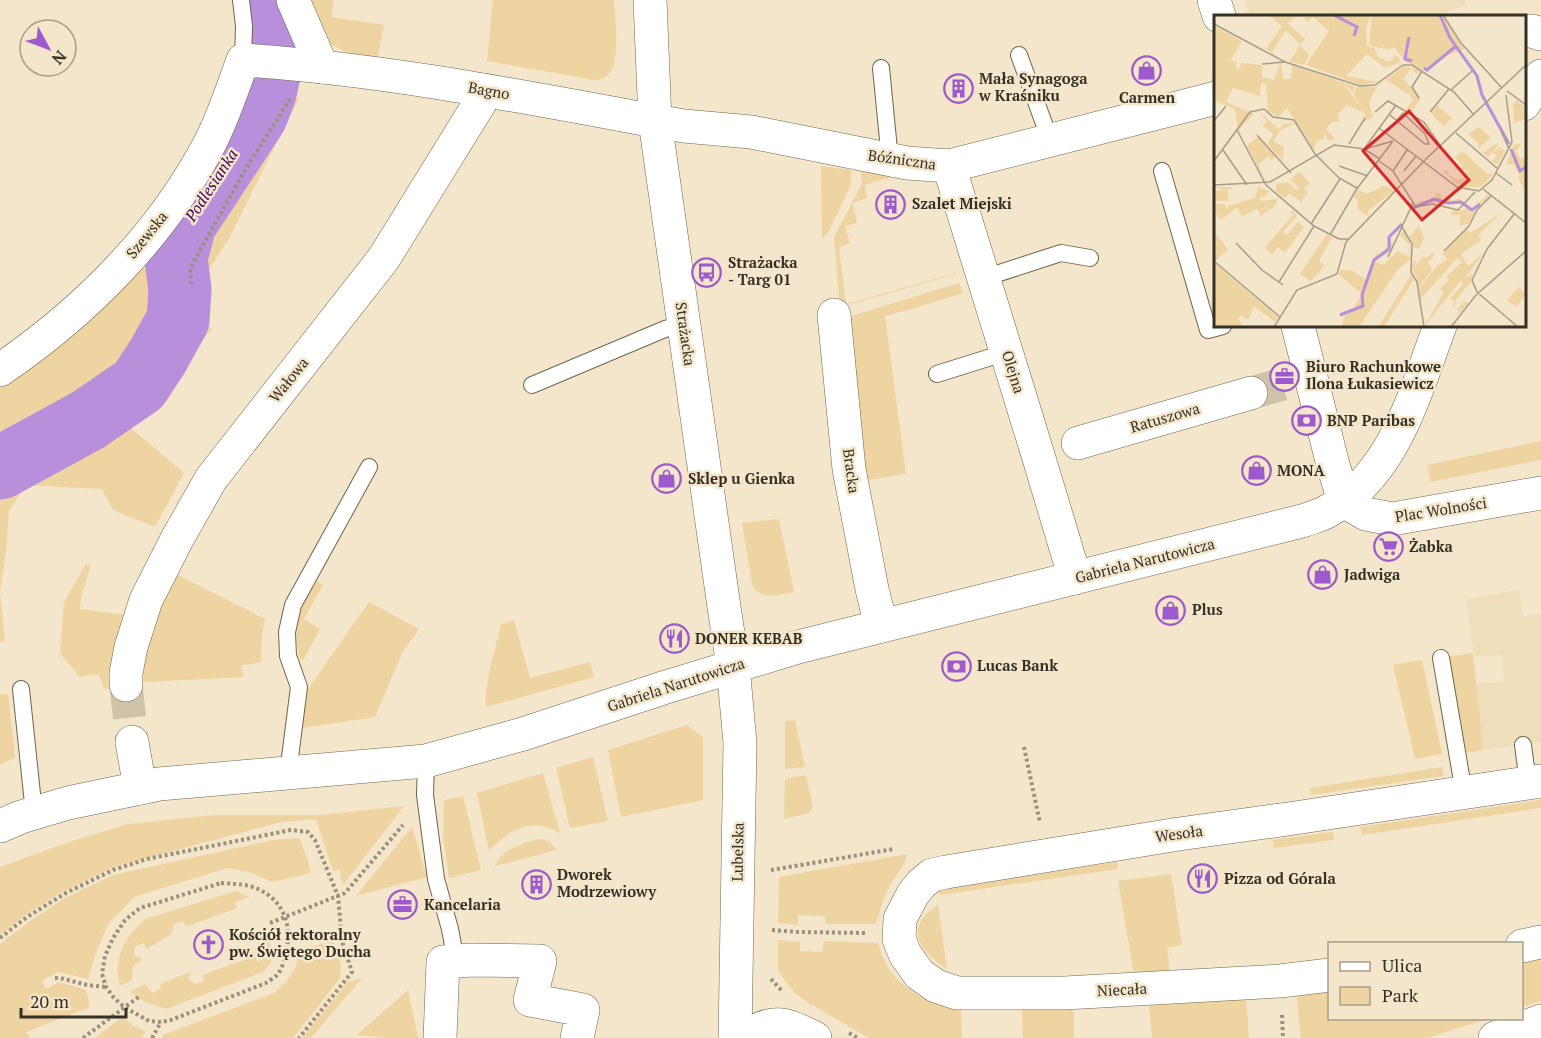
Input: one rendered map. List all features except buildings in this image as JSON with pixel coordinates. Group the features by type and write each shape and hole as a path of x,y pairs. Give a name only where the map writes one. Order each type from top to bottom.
{"street":[{"path":"250,61 303,74 293,0"},
{"name":"Strażacka","path":"650,0 655,121 733,666"},
{"path":"1214,0 1219,15"},
{"path":"1526,31 1541,33"},
{"name":"Szewska","path":"0,370 56,328 93,296 156,226 195,170 250,61"},
{"name":"Bagno","path":"303,74 483,90 655,121"},
{"path":"1526,101 1541,76"},
{"name":"Wałowa","path":"126,686 131,646 146,600 211,479 384,258 481,101 483,90"},
{"name":"Bóźniczna","path":"655,121 751,132 907,163 949,166 1214,98"},
{"name":"Olejna","path":"949,166 1075,578"},
{"name":"Bracka","path":"834,315 849,469 881,626"},
{"path":"1298,327 1306,377 1344,501 1374,471 1391,446 1406,416 1440,327"},
{"name":"Ratuszowa","path":"1078,444 1251,393"},
{"name":"Plac Wolności","path":"1344,501 1366,514 1392,519 1541,493"},
{"name":"Gabriela Narutowicza","path":"0,826 68,803 159,784 426,761 523,734 798,647 1291,525 1326,512 1344,501"},
{"name":"Lubelska","path":"733,666 740,743 735,1038"},
{"path":"132,742 140,788"},
{"name":"Wesoła","path":"919,974 904,954 899,939 900,919 913,894 932,875 1179,834 1534,782"},
{"path":"1523,946 1541,942"},
{"path":"440,1038 442,962 472,960 540,961 530,1000 583,1010 577,1038"},
{"name":"Niecała","path":"919,974 936,986 957,993 1065,993 1280,981 1328,975"},
{"path":"1495,1038 1541,1021"},
{"path":"744,1038 762,1027 779,1024 788,1025 815,1038"}],"lane":[{"name":"Szewska","path":"241,0 250,61"},
{"path":"1019,55 1050,140"},
{"path":"881,68 890,160"},
{"path":"1162,171 1208,330 1219,327"},
{"path":"984,278 1061,253 1090,258"},
{"path":"532,385 665,329 684,324"},
{"path":"937,374 1007,352"},
{"path":"288,774 299,687 288,656 287,632 293,605 369,467"},
{"path":"1441,658 1464,793"},
{"path":"21,689 34,813"},
{"path":"1523,745 1534,782"},
{"path":"426,761 426,801 436,879 456,961"}],"path":[{"path":"191,285 190,268 246,167 303,74"},
{"path":"1024,747 1041,832"},
{"path":"270,923 345,893 426,801"},
{"path":"0,938 46,905 113,870 147,859 291,831 308,832 315,840 338,896 342,941 352,972 299,1038"},
{"path":"770,870 894,849"},
{"path":"221,883 246,884 266,894 277,903 286,918 289,943 284,963 277,975 266,983 171,1020 149,1021 124,1007 106,987 102,974 105,956 125,920 140,908 221,883"},
{"path":"767,930 807,933 869,933"},
{"path":"55,978 106,987"},
{"path":"83,1038 140,996"},
{"path":"152,1038 161,1022"}],"shaded area":[{"path":"1245,0 1465,0 1467,4 1440,15 1246,15 1249,11"},
{"path":"1519,590 1523,616 1541,613 1541,742 1483,750 1476,684 1504,682 1502,655 1474,657 1466,599"}],"green space":[{"path":"257,0 283,0 302,50 268,47"},
{"path":"303,0 334,0 331,17 384,25 377,60 346,52 326,42"},
{"path":"493,0 614,0 616,50 612,69 605,77 595,80 487,61"},
{"path":"249,90 299,98 227,242 201,281 192,314 212,329 156,391 150,387 118,417 184,473 155,527 113,510 102,489 26,485 9,511 0,593 0,379 39,351"},
{"path":"821,166 851,170 851,185 827,234 822,238"},
{"path":"861,170 898,175 865,185 867,198 853,203 857,223 845,226 850,244 839,247 846,304 956,274 840,307 834,237 862,184"},
{"path":"959,283 963,293 885,316 906,474 861,481 842,319"},
{"path":"1541,441 1541,460 1431,482 1427,465"},
{"path":"779,519 794,592 770,596 760,593 752,584 742,523"},
{"path":"86,564 91,565 81,597 80,609 132,616 123,686 104,689 99,674 80,677 60,653 64,602"},
{"path":"172,572 265,619 261,662 241,666 244,677 131,685"},
{"path":"315,580 323,585 304,619 320,629 303,661 299,658 298,618 301,605"},
{"path":"0,593 5,642 0,642"},
{"path":"369,602 419,629 402,653 375,717 302,728 308,689"},
{"path":"514,620 530,678 590,662 594,677 486,707 489,677 501,624"},
{"path":"1473,653 1483,750 1465,753 1445,657"},
{"path":"1422,660 1442,754 1415,759 1393,665"},
{"path":"0,694 8,694 15,758 0,765"},
{"path":"795,720 805,767 785,769 785,721"},
{"path":"687,725 703,737 703,800 621,817 608,750"},
{"path":"593,757 608,821 570,828 556,768"},
{"path":"1442,767 1444,776 1311,795 1310,788"},
{"path":"543,773 560,833 540,826 522,827 513,831 489,851 477,793"},
{"path":"806,775 813,808 809,813 784,819 785,779"},
{"path":"463,796 481,870 449,878 443,836 444,800"},
{"path":"1541,800 1541,808 1362,835 1360,827"},
{"path":"404,806 343,885 339,869 333,871 316,819 281,822 114,867 64,891 28,913 0,935 0,867 69,842 128,824 214,815 320,815"},
{"path":"412,827 427,877 356,896"},
{"path":"1333,832 1334,840 1274,848 1272,840"},
{"path":"299,838 311,873 272,882 252,873 227,868 134,897 109,923 96,952 88,979 58,972 42,981 46,989 59,982 86,990 90,1007 26,1032 30,1038 0,1038 0,944 30,921 65,898 113,875 273,840"},
{"path":"541,839 550,842 557,850 495,866 508,851 521,844"},
{"path":"907,854 887,892 876,924 826,924 825,916 798,915 798,925 778,923 779,877"},
{"path":"1117,862 1118,869 940,895 938,889"},
{"path":"1171,874 1182,945 1167,948 1170,973 1134,975 1118,881"},
{"path":"236,891 249,897 235,902 237,908 186,927 183,921 174,924 171,934 147,949 144,943 134,947 135,957 141,957 141,961 133,966 132,980 120,986 118,966 122,949 145,919"},
{"path":"938,905 947,969 928,954 918,938 921,922"},
{"path":"267,937 272,959 263,972 166,1009 147,1003 130,992 145,984 152,993 162,988 160,984 190,972 188,979 196,984 204,980 202,975 255,956 258,962 270,956 267,946 259,949 257,941"},
{"path":"778,940 800,942 800,951 822,952 824,941 878,943 888,967 906,987 934,1003 961,1006 962,1038 869,1038 794,992 778,971"},
{"path":"333,941 341,963 340,978 293,1038 162,1038 163,1035 274,993 286,982 296,966 299,950"},
{"path":"1541,952 1541,1001 1523,1007 1523,956"},
{"path":"362,978 311,1038 302,1038 348,982"},
{"path":"1328,987 1328,1020 1484,1020 1427,1038 1301,1038 1296,991"},
{"path":"408,990 418,1038 357,1035"},
{"path":"1246,998 1249,1038 1152,1038 1149,1004"},
{"path":"1022,1005 1069,1007 1074,1013 1074,1038 1023,1038"},
{"path":"122,1017 135,1027 146,1031 142,1038 95,1038"}],"waterway":[{"name":"Podlesianka","path":"0,468 88,420 139,385 158,356 178,320 180,290 176,258 185,224 256,116 265,93 275,48 268,0"}],"tunnel":[{"path":"1251,393 1301,379"},
{"path":"126,685 132,742"}],"place":[{"name":"Carmen","path":"1147,71"},
{"name":"Mała Synagoga w Kraśniku","path":"958,88"},
{"name":"Szalet Miejski","path":"891,204"},
{"name":"Strażacka - Targ 01","path":"707,272"},
{"name":"Biuro Rachunkowe Ilona Łukasiewicz","path":"1285,376"},
{"name":"BNP Paribas","path":"1306,421"},
{"name":"MONA","path":"1256,471"},
{"name":"Sklep u Gienka","path":"667,479"},
{"name":"Żabka","path":"1388,547"},
{"name":"Jadwiga","path":"1323,575"},
{"name":"Plus","path":"1171,610"},
{"name":"DONER KEBAB","path":"674,639"},
{"name":"Lucas Bank","path":"956,666"},
{"name":"Pizza od Górala","path":"1203,879"},
{"name":"Dworek Modrzewiowy","path":"536,884"},
{"name":"Kancelaria","path":"403,905"},
{"name":"Kościół rektoralny pw. Świętego Ducha","path":"208,944"}]}
